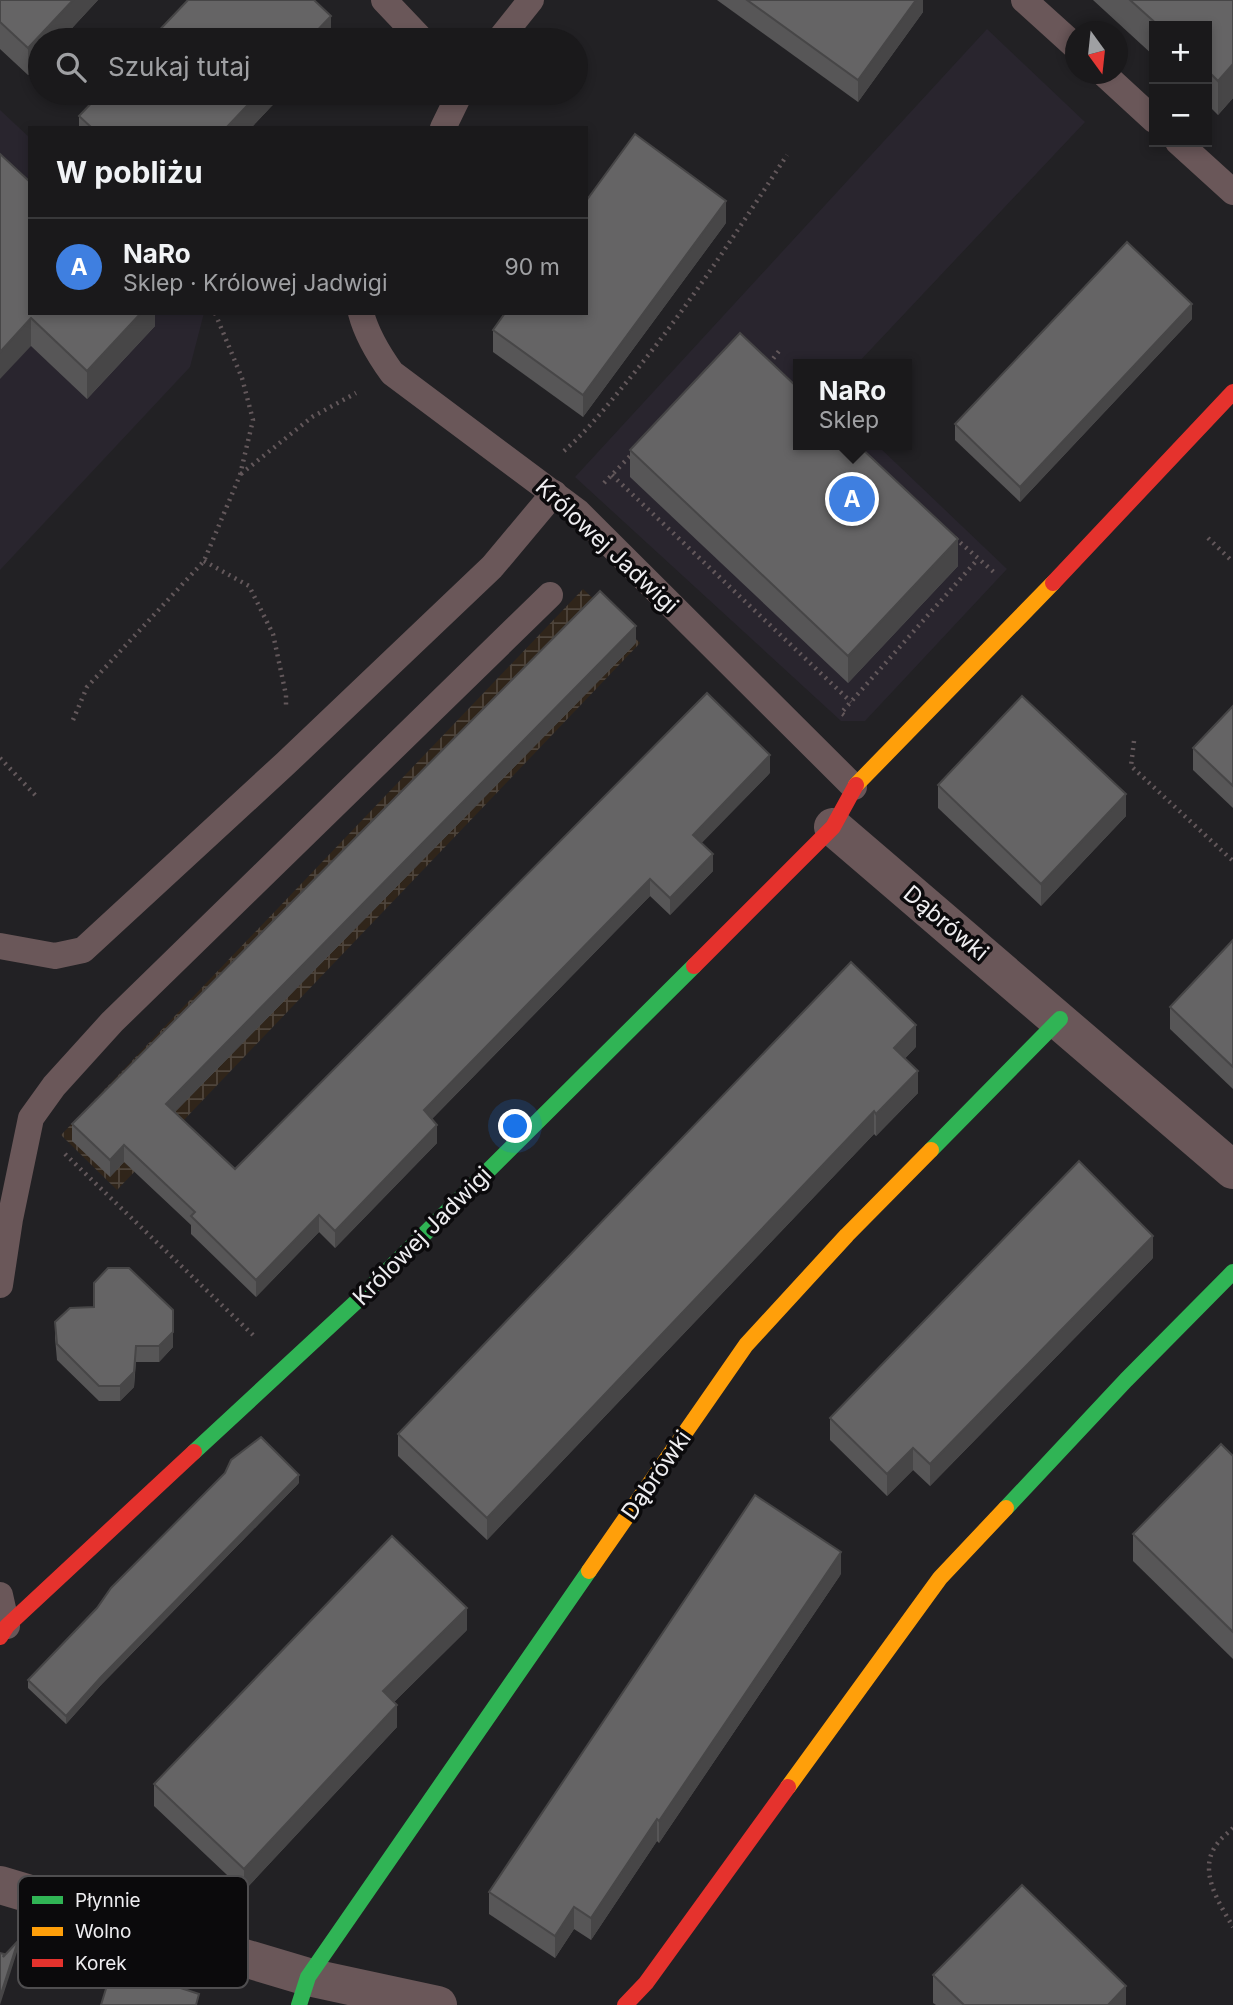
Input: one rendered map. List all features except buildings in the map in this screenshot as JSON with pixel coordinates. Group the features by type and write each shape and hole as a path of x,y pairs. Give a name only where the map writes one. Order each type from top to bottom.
{"street":[{"name":"Królowej Jadwigi","path":"3,1631 358,1301 833,827 854,787 1233,392"},
{"name":"Dąbrówki","path":"833,827 1233,1170"},
{"name":"Dąbrówki","path":"304,1991 746,1345 846,1235 1060,1019"},
{"path":"625,2005 646,1983 940,1578 1126,1380 1233,1272"},
{"path":"0,1885 18,1891"},
{"path":"248,1971 304,1991 438,2005"}],"lane":[{"path":"384,0 411,28"},
{"path":"509,28 531,0"},
{"path":"1024,0 1065,37"},
{"path":"1115,84 1149,115"},
{"path":"444,126 454,105"},
{"path":"1184,147 1233,192"},
{"name":"Królowej Jadwigi","path":"361,315 379,356 392,373 578,512 854,787"},
{"path":"0,946 55,956 83,950 286,763 492,567 545,486"},
{"path":"0,1285 10,1219 31,1118 54,1086 112,1022 550,595"},
{"path":"0,1595 3,1631"}],"path":[{"path":"545,486 583,433 665,336 787,155"},
{"path":"73,720 87,687 204,561 240,475 253,420 242,378 216,315"},
{"path":"769,364 779,351"},
{"path":"760,355 779,373"},
{"path":"240,475 312,417 392,373"},
{"path":"578,512 640,445"},
{"path":"612,475 851,702"},
{"path":"947,530 974,555"},
{"path":"1208,538 1233,562"},
{"path":"204,561 249,586 273,634 286,695 286,763"},
{"path":"1134,741 1131,766 1233,861"},
{"path":"0,758 37,797"},
{"path":"31,1118 84,1174 287,1367"},
{"path":"1233,1828 1216,1845 1209,1863 1209,1875 1233,1927"}],"shaded area":[{"path":"987,29 1085,122 862,359 793,359 793,450 882,450 1007,569 865,721 841,721 575,477"},
{"path":"0,110 28,136 28,315 203,315 190,367 0,570"},
{"path":"583,589 640,643 117,1190 61,1135"}],"traffic: fast":[{"path":"194,1452 357,1301 694,966"},
{"path":"931,1150 1060,1019"},
{"path":"1006,1508 1126,1380 1233,1272"},
{"path":"299,2005 308,1977 589,1571"}],"traffic: slow":[{"path":"856,785 1053,583"},
{"path":"589,1571 746,1345 847,1235 931,1150"},
{"path":"788,1787 940,1578 1006,1508"}],"traffic: jam":[{"path":"1053,583 1233,392"},
{"path":"694,966 833,827 856,785"},
{"path":"0,1637 7,1626 194,1452"},
{"path":"625,2005 646,1983 788,1787"}],"place":[{"name":"NaRo","path":"852,499"}]}
